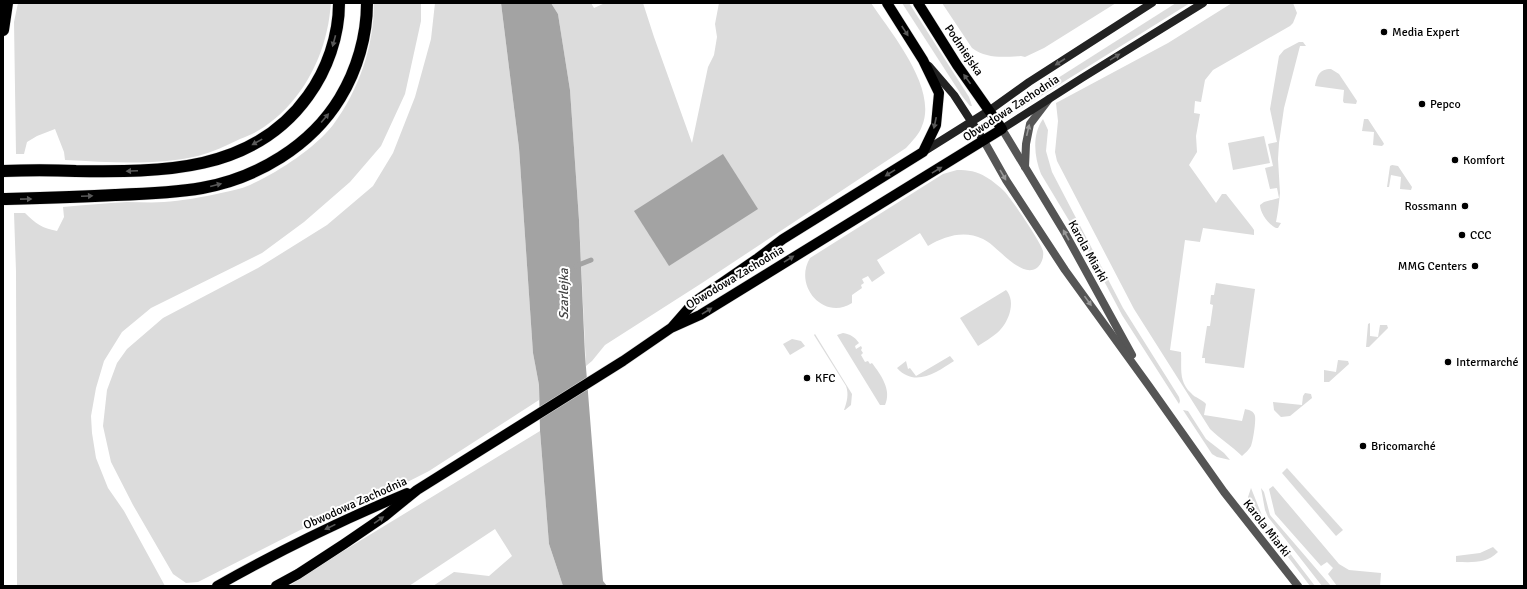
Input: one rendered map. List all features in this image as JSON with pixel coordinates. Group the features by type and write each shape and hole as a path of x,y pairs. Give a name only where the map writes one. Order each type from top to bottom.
{"highway":[{"path":"3,30 7,3"},
{"path":"3,171 46,170 122,172 188,167 223,157 258,142 292,116 315,87 326,66 332,48 337,29 339,3"},
{"path":"3,199 165,192 202,188 235,180 280,158 295,147 319,125 334,108 345,90 354,70 360,49 365,29 367,3"}],"main road":[{"path":"887,3 923,60 939,94 936,125 923,152"},
{"name":"Podmiejska","path":"918,3 957,65 1002,129"},
{"name":"Obwodowa Zachodnia","path":"671,328 694,302 783,239 972,122 1029,82 1152,3"},
{"name":"Obwodowa Zachodnia","path":"671,328 700,316 798,254 984,141 1203,3"},
{"path":"923,60 954,95 984,141"},
{"path":"417,490 623,361 671,328"},
{"name":"Obwodowa Zachodnia","path":"217,586 294,544 364,511 417,490"},
{"name":"Obwodowa Zachodnia","path":"276,586 298,574 385,516 417,490"}],"street":[{"path":"1025,168 1026,144 1030,124 1049,99"},
{"name":"Karola Miarki","path":"1002,129 1065,233 1149,386"},
{"name":"Karola Miarki","path":"984,141 1006,180 1065,270 1224,492 1298,586"}],"shaded area":[{"path":"18,3 331,3 323,44 312,72 296,97 276,118 261,129 219,149 198,156 165,161 98,162 65,160 64,152 55,129 37,136 27,142 24,154 16,154 14,22"},
{"path":"374,3 421,3 421,21 405,94 381,146 350,182 304,222 262,253 151,308 122,332 104,361 96,388 91,416 96,458 108,488 124,511 165,586 17,586 16,271 14,213 25,213 40,225 57,231 64,217 63,207 103,203 164,202 192,199 243,188 272,174 316,143 333,125 342,111 357,82 368,51"},
{"path":"435,3 501,3 519,148 533,353 539,385 539,400 429,471 376,498 314,523 198,582 186,583 173,574 133,505 111,462 103,426 107,390 117,363 127,349 163,318 258,268 327,225 373,186 393,153 415,97 431,39"},
{"path":"551,3 591,3 594,8 605,3 643,3 692,143 708,67 714,55 717,37 715,24 719,3 871,3 900,45 918,78 924,95 925,111 921,129 906,148 702,283 605,345 586,366 579,220 570,90 558,14"},
{"path":"902,3 909,3 969,97 972,106 970,106 962,96"},
{"path":"942,3 1116,3 1044,48 1025,57 1002,57 989,56 972,48"},
{"path":"1176,3 1190,3 1020,109 1016,108 1017,104"},
{"path":"1232,3 1293,3 1297,13 1293,23 1290,26 1213,70 1205,80 1201,102 1195,101 1194,113 1200,114 1196,136 1197,152 1189,165 1216,203 1222,194 1226,194 1252,227 1254,230 1254,235 1203,228 1200,242 1185,240 1170,350 1181,352 1182,379 1193,395 1206,404 1204,415 1242,421 1245,409 1254,413 1255,423 1252,444 1242,456 1210,429 1134,309 1057,161 1055,152 1058,121 1056,103 1168,43"},
{"path":"1299,42 1303,42 1306,46 1300,46 1284,108 1279,143 1278,159 1280,193 1276,222 1281,223 1278,228 1276,228 1265,218 1260,208 1260,205 1264,202 1279,198 1277,188 1270,189 1265,168 1273,166 1268,144 1277,142 1270,109 1279,56 1284,50"},
{"path":"1331,69 1339,74 1357,101 1356,104 1344,103 1344,90 1315,86 1319,74 1324,70"},
{"path":"1043,119 1048,130 1046,151 1052,172 1123,308 1179,397 1179,404 1122,315 1094,262 1041,174 1035,146 1039,125"},
{"path":"1364,119 1368,119 1383,142 1384,144 1382,146 1373,145 1374,132 1362,131"},
{"path":"1264,136 1270,163 1233,170 1228,143"},
{"path":"1390,166 1398,166 1412,187 1411,190 1400,189 1401,177 1391,175 1389,187 1387,187"},
{"path":"957,170 979,173 991,180 1005,192 1026,221 1041,246 1043,258 1038,267 1032,270 1017,266 989,242 976,236 955,235 941,239 928,246 920,233 877,260 885,273 872,282 868,276 862,279 864,283 861,285 862,288 852,295 852,303 841,307 831,308 814,298 808,289 805,279 806,269 810,258 943,174"},
{"path":"1216,283 1255,289 1244,368 1205,363 1205,358 1202,358 1207,326 1210,326 1213,305 1210,304 1211,295 1214,295"},
{"path":"1006,290 1011,301 1008,319 997,333 978,346 960,318"},
{"path":"1370,323 1370,336 1378,337 1380,325 1387,325 1388,328 1369,347 1366,347 1368,324"},
{"path":"843,333 852,336 859,343 855,346 856,349 861,346 863,353 861,355 865,362 868,361 870,364 872,363 882,378 887,394 885,405 880,405 837,335"},
{"path":"815,334 852,394 851,405 845,410 847,401 846,386 814,335"},
{"path":"792,339 801,341 805,346 790,355 783,344"},
{"path":"950,356 954,361 940,370 926,376 911,377 904,374 897,368 906,361 908,369 910,368 916,376"},
{"path":"1338,360 1348,361 1349,364 1329,382 1324,382 1324,370 1336,372"},
{"path":"1305,393 1311,394 1312,398 1290,416 1281,417 1274,410 1273,402 1302,405 1303,396"},
{"path":"1183,410 1188,411 1206,439 1224,453 1230,460 1217,457 1212,454"},
{"path":"540,431 549,544 563,586 433,586 454,572 489,576 512,556 495,529 409,586 289,586 340,553"},
{"path":"1287,468 1343,530 1336,536 1282,473"},
{"path":"1273,486 1339,564 1349,570 1381,573 1380,586 1337,586 1328,574 1333,568 1327,562 1321,566 1275,514 1269,489"},
{"path":"1251,488 1263,518 1315,586 1310,586 1252,510 1248,497"},
{"path":"1261,488 1264,492 1270,515 1331,586 1322,586 1268,517 1265,510"},
{"path":"1493,547 1498,552 1489,559 1478,562 1456,562 1456,556 1480,553"}],"water":[{"name":"Szarlejka","path":"501,3 551,3 558,14 570,90 579,220 585,355 603,581 607,586 563,586 549,544 540,431 539,385 533,353 519,148"},
{"path":"723,154 758,209 669,266 634,211"}],"waterway":[{"name":"Szarlejka","path":"576,266 591,260"}],"place":[{"name":"Media Expert","path":"1384,32"},
{"name":"Pepco","path":"1422,104"},
{"name":"Komfort","path":"1455,160"},
{"name":"Rossmann","path":"1465,206"},
{"name":"CCC","path":"1462,235"},
{"name":"MMG Centers","path":"1475,266"},
{"name":"Intermarché","path":"1448,362"},
{"name":"KFC","path":"807,378"},
{"name":"Bricomarché","path":"1363,446"}]}
